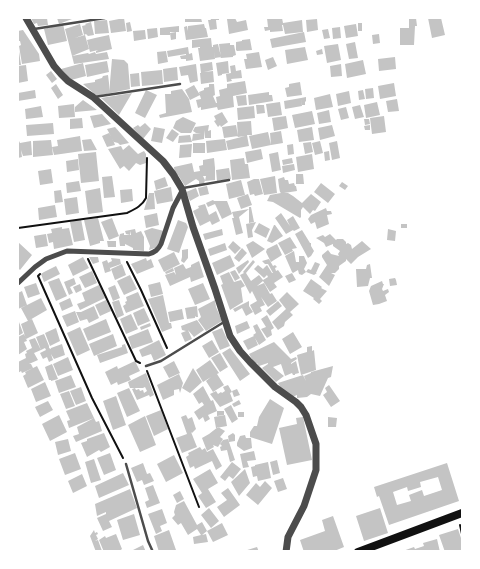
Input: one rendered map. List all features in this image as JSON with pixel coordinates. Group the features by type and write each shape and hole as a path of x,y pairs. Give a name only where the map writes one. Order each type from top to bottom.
{"main road":[{"path":"358,552 462,513"}],"street":[{"path":"26,18 54,66 61,74 68,81 93,97 163,161 173,174 182,190 230,336 240,351 275,387 301,407 306,415 315,438 316,470 304,506 288,537 286,552"},
{"path":"18,283 46,259 67,251 149,254 158,250 173,208 182,190"}],"lane":[{"path":"32,29 105,18"},
{"path":"93,97 180,84"},
{"path":"182,190 190,186 229,180"},
{"path":"146,366 161,361 226,321"},
{"path":"126,464 148,541 153,552"}],"path":[{"path":"18,228 128,213 136,209 143,204 146,198 148,148"},
{"path":"84,251 136,361 146,366 200,507"},
{"path":"122,253 170,355"},
{"path":"41,272 38,276 92,398 126,464"}],"building":[{"path":"31,18 47,18 48,25 38,26 37,23 34,24"},
{"path":"57,18 71,18 72,19 59,24"},
{"path":"124,18 126,31 111,33 109,21"},
{"path":"185,18 201,18 202,22 185,22"},
{"path":"210,18 219,18 219,20 216,20 217,29 210,30 208,20 211,20"},
{"path":"221,18 235,18 237,22 246,20 248,30 229,34 227,19"},
{"path":"267,18 282,18 283,23 302,20 303,32 285,34 283,25 283,31 265,31 264,27 268,27"},
{"path":"409,18 416,18 417,26 415,26 414,45 400,45 400,28 409,28"},
{"path":"428,18 441,18 445,35 432,38"},
{"path":"317,19 318,30 307,32 306,20"},
{"path":"107,20 109,33 95,34 94,21"},
{"path":"91,22 94,35 84,35 82,26"},
{"path":"130,22 132,31 127,32 126,23"},
{"path":"358,23 362,23 362,31 358,31"},
{"path":"63,24 67,41 48,45 44,29"},
{"path":"80,24 83,35 75,38 85,35 89,49 72,56 65,29"},
{"path":"204,24 208,37 186,40 184,27 187,26 188,31 188,26"},
{"path":"356,24 358,36 346,38 344,26"},
{"path":"179,26 179,32 170,32 170,35 160,35 160,28"},
{"path":"340,27 341,38 333,39 332,28"},
{"path":"157,28 158,37 148,39 147,29"},
{"path":"328,29 330,38 324,39 322,30"},
{"path":"23,30 39,54 40,61 22,64 18,31"},
{"path":"145,30 146,39 134,41 133,31"},
{"path":"176,32 176,39 171,40 170,33"},
{"path":"304,32 306,42 272,48 270,39"},
{"path":"379,34 380,43 373,44 372,35"},
{"path":"109,35 112,49 96,53 98,50 90,52 87,40"},
{"path":"211,38 212,47 218,44 221,57 215,58 214,51 215,59 200,61 198,48 200,47 192,48 192,40"},
{"path":"250,39 252,50 236,50 236,42"},
{"path":"355,42 358,58 349,59 346,44"},
{"path":"230,43 230,45 234,45 236,55 221,58 219,44"},
{"path":"338,44 341,60 327,63 324,46"},
{"path":"188,47 189,54 192,53 193,60 186,61 186,59 181,59 180,56 186,54 168,57 167,51"},
{"path":"305,47 308,60 287,64 285,50"},
{"path":"322,49 323,54 317,55 316,51"},
{"path":"19,51 21,65 18,65"},
{"path":"166,51 168,62 158,64 157,52"},
{"path":"95,52 96,54 107,52 109,59 74,64 72,56"},
{"path":"259,52 262,67 246,69 244,59 247,59 246,54"},
{"path":"273,57 277,66 268,70 265,60"},
{"path":"395,57 396,69 379,71 378,59"},
{"path":"112,59 124,60 128,64 130,89 97,96 83,84 95,82 95,80 108,75 110,91"},
{"path":"363,60 366,74 347,78 345,64"},
{"path":"107,61 109,72 87,77 85,65"},
{"path":"228,61 229,73 218,76 216,63"},
{"path":"212,62 213,70 204,72 213,71 214,82 201,84 200,64"},
{"path":"83,63 86,76 71,80 61,69"},
{"path":"196,64 198,81 190,83 188,75 181,76 179,67"},
{"path":"341,64 342,76 331,77 330,66"},
{"path":"26,65 28,81 18,83 18,66"},
{"path":"235,65 236,71 241,70 242,78 231,79 232,81 227,82 226,74 231,73 230,66"},
{"path":"177,67 178,80 164,82 163,69"},
{"path":"162,70 163,84 142,86 141,72"},
{"path":"51,71 57,79 52,83 46,75"},
{"path":"139,73 140,86 131,87 130,74"},
{"path":"245,81 247,93 233,96 234,107 218,110 217,107 201,110 201,107 198,108 196,100 201,99 199,92 209,87 209,84 214,84 215,95 213,96 217,103 216,97 220,96 219,90 227,88 227,84"},
{"path":"300,82 302,95 287,97 285,88 289,87 289,84"},
{"path":"394,83 396,96 380,99 378,86"},
{"path":"56,84 63,95 58,99 51,88"},
{"path":"194,85 200,95 190,100 185,90"},
{"path":"373,88 374,98 366,99 365,89"},
{"path":"182,89 189,99 192,112 160,118 159,115 166,113 165,94 171,94 171,91"},
{"path":"35,90 36,98 18,101 18,93"},
{"path":"146,90 157,95 145,118 135,113"},
{"path":"363,90 365,99 359,100 358,91"},
{"path":"349,91 351,103 338,106 336,94"},
{"path":"269,92 269,95 272,95 273,101 249,105 248,95"},
{"path":"132,93 119,115 101,98"},
{"path":"330,94 333,107 316,110 314,98"},
{"path":"246,95 247,105 238,106 236,96"},
{"path":"306,97 305,105 302,105 301,98"},
{"path":"301,98 302,106 285,109 284,101"},
{"path":"397,99 399,111 388,112 386,101"},
{"path":"83,100 97,110 75,112 75,107"},
{"path":"280,102 282,115 268,117 266,104"},
{"path":"377,102 380,115 366,118 364,105"},
{"path":"74,104 75,117 59,118 58,106"},
{"path":"256,105 264,105 265,113 257,114"},
{"path":"360,105 364,117 355,119 352,107"},
{"path":"41,106 43,117 26,119 25,109"},
{"path":"254,106 255,118 238,120 237,108"},
{"path":"346,107 349,118 341,120 338,109"},
{"path":"329,110 331,122 319,124 317,113"},
{"path":"312,111 315,124 295,128 292,115"},
{"path":"222,112 228,122 218,127 214,121 216,120 214,116"},
{"path":"102,114 111,124 94,128 90,116"},
{"path":"286,116 288,128 274,131 272,118"},
{"path":"384,116 386,132 372,134 370,118"},
{"path":"183,117 196,123 191,133 181,133 173,128 176,121"},
{"path":"82,118 83,128 70,129 70,119"},
{"path":"364,119 369,119 370,124 365,125"},
{"path":"251,121 252,135 247,135 249,146 228,150 226,141 245,136 238,137 237,122"},
{"path":"53,123 54,134 27,136 26,125"},
{"path":"145,123 151,129 143,139 133,128 138,125 140,127"},
{"path":"209,125 208,131 211,130 211,138 205,138 204,130 204,139 192,141 193,134 201,133 193,131 195,127"},
{"path":"236,125 238,136 224,138 222,127"},
{"path":"332,125 335,136 320,140 318,128"},
{"path":"370,125 370,130 365,130 364,126"},
{"path":"115,127 129,143 120,145 114,142 107,129"},
{"path":"154,127 165,129 162,143 151,141"},
{"path":"312,127 314,140 299,142 297,130"},
{"path":"172,129 179,134 173,142 166,138"},
{"path":"281,131 283,143 271,145 270,133"},
{"path":"268,132 271,145 252,149 249,136"},
{"path":"109,133 115,145 107,147 102,136"},
{"path":"190,135 192,142 178,143 179,136"},
{"path":"80,136 82,151 54,155 52,147 58,146 57,140"},
{"path":"91,139 97,150 84,151 82,140"},
{"path":"225,139 227,150 207,153 206,141"},
{"path":"51,140 53,155 33,157 33,141"},
{"path":"18,141 20,143 31,141 32,155 23,156 21,150 22,157 18,158"},
{"path":"320,141 323,153 315,155 312,143"},
{"path":"337,141 340,158 332,160 329,143"},
{"path":"311,142 313,152 305,154 303,143"},
{"path":"193,143 205,143 205,153 193,153"},
{"path":"192,144 191,157 179,158 180,145"},
{"path":"293,144 294,154 288,155 287,145"},
{"path":"129,145 138,154 144,151 146,163 140,165 136,163 129,171 124,166 120,169 108,149 121,146 123,150"},
{"path":"261,149 263,159 247,163 245,152"},
{"path":"329,151 330,160 325,161 324,152"},
{"path":"96,152 99,181 81,183 78,154"},
{"path":"278,152 281,170 272,172 269,154"},
{"path":"312,154 314,169 298,172 296,157"},
{"path":"214,158 215,180 205,181 206,176 203,176 204,184 199,184 199,181 196,179 185,186 178,175 175,175 174,167 192,163 194,172 200,171 199,166 203,165 203,160"},
{"path":"244,158 245,164 248,164 250,178 232,180 230,160"},
{"path":"292,158 293,163 283,165 282,160"},
{"path":"78,159 79,170 67,172 66,161"},
{"path":"294,164 295,170 283,173 282,166"},
{"path":"229,168 231,179 217,181 216,170"},
{"path":"51,169 53,183 40,185 38,171"},
{"path":"296,174 303,174 304,184 296,184"},
{"path":"112,176 115,197 104,198 102,177"},
{"path":"275,176 277,193 264,195 260,179"},
{"path":"165,177 168,186 156,190 154,181"},
{"path":"284,177 285,180 288,180 289,184 294,183 297,191 284,193 288,193 302,203 311,194 321,202 315,211 313,210 310,214 303,207 300,218 273,202 267,201 270,195 281,193 278,179"},
{"path":"259,179 263,194 250,195 247,182"},
{"path":"241,180 245,195 229,199 226,184"},
{"path":"79,181 81,191 67,193 66,183"},
{"path":"342,182 348,186 345,190 339,186"},
{"path":"321,183 335,194 328,203 314,192"},
{"path":"207,186 209,194 200,196 198,188"},
{"path":"171,187 173,201 157,204 154,191"},
{"path":"100,188 103,212 88,214 85,191"},
{"path":"196,188 199,196 190,201 186,192"},
{"path":"132,189 133,201 121,203 120,190"},
{"path":"61,190 63,202 55,203 54,191"},
{"path":"149,193 154,193 155,209 144,210"},
{"path":"248,194 252,205 241,209 237,198"},
{"path":"77,197 79,213 66,215 64,199"},
{"path":"213,200 227,201 232,214 222,219 215,204 208,207 206,203"},
{"path":"205,204 209,215 216,211 220,221 212,225 210,221 200,226 193,211 199,208 198,206"},
{"path":"55,205 57,217 39,220 38,208"},
{"path":"251,207 254,222 249,223 249,209"},
{"path":"326,208 332,214 327,215 329,224 317,229 315,222 311,224 308,219 311,215"},
{"path":"249,209 239,217 243,233 236,235 232,212"},
{"path":"157,213 159,225 146,228 144,216"},
{"path":"281,213 290,226 287,220 293,216 300,228 286,234 275,218"},
{"path":"98,218 104,241 90,246 84,220"},
{"path":"112,218 119,236 109,240 101,222"},
{"path":"81,219 85,240 74,242 70,222"},
{"path":"178,220 186,223 188,227 179,253 167,249"},
{"path":"256,222 252,230 253,237 248,238 246,224"},
{"path":"259,223 270,229 266,238 254,232"},
{"path":"401,224 407,224 407,228 401,228"},
{"path":"274,225 283,236 272,243 267,241"},
{"path":"62,227 62,229 69,228 73,245 54,249 53,242 49,243 47,234 52,233 51,229"},
{"path":"152,228 164,231 158,247 149,250 150,246 144,231"},
{"path":"135,229 136,233 141,231 144,237 144,251 133,250 133,248 125,244 125,246 120,246 120,234 130,235 126,234 125,231"},
{"path":"222,229 223,235 205,240 203,234"},
{"path":"388,229 396,231 395,241 387,240"},
{"path":"302,230 314,251 308,258 295,234"},
{"path":"46,234 48,246 36,248 34,236"},
{"path":"330,234 336,240 343,239 346,244 351,245 352,249 362,241 371,249 351,264 346,259 335,273 331,273 335,275 329,286 319,277 327,265 322,255 328,250 331,254 339,256 340,251 333,244 326,247 324,243 316,238 323,235 325,237"},
{"path":"290,237 297,248 292,249 293,251 285,255 278,243"},
{"path":"107,241 116,241 116,247 108,247"},
{"path":"233,241 241,248 235,254 228,247"},
{"path":"253,241 265,249 252,258 246,245"},
{"path":"18,242 32,255 20,270 18,268"},
{"path":"225,243 227,250 210,256 208,249"},
{"path":"277,244 282,255 271,262 266,252 267,249"},
{"path":"242,248 247,253 239,262 234,258"},
{"path":"188,249 188,258 184,263 181,261 182,250"},
{"path":"294,251 296,262 299,262 299,256 304,256 307,263 304,269 306,272 302,275 299,274 298,270 292,272 285,256"},
{"path":"174,252 180,264 164,272 158,260"},
{"path":"230,255 235,266 217,275 212,263"},
{"path":"83,257 89,268 73,276 68,265"},
{"path":"89,257 98,257 99,262 93,264"},
{"path":"111,258 120,259 121,264 110,268 108,263 112,261"},
{"path":"146,258 147,261 151,259 154,267 137,274 131,264"},
{"path":"269,259 273,266 277,267 275,268 276,271 278,270 283,277 274,283 277,287 270,292 263,281 257,286 264,283 270,294 272,293 277,301 268,307 261,297 265,305 260,307 262,311 255,315 250,305 257,301 252,291 250,294 240,275 244,273 253,260 255,262 246,273 251,281 259,275 263,280 268,277 267,275 264,278 254,269 258,265 263,269 267,265 273,273 268,264 262,261"},
{"path":"107,260 111,271 105,273 102,262"},
{"path":"248,260 249,262 239,274 236,268"},
{"path":"199,261 204,277 191,282 190,277 170,286 165,275 174,272 176,275 174,268 183,264 186,269"},
{"path":"315,262 320,264 317,273 314,275 306,272 308,269 311,270"},
{"path":"122,264 126,275 115,280 111,269"},
{"path":"370,264 372,278 370,278 368,286 357,287 356,269 366,269 367,265"},
{"path":"56,266 60,274 44,282 41,274"},
{"path":"173,268 174,271 166,274 165,272"},
{"path":"235,270 240,278 235,281 230,272"},
{"path":"92,271 97,283 85,288 79,277"},
{"path":"229,272 234,282 241,280 245,286 241,288 243,302 230,310 221,285 223,284 220,276"},
{"path":"292,273 296,280 289,283 285,276"},
{"path":"130,275 137,289 124,295 117,281"},
{"path":"59,278 67,296 56,301 48,282"},
{"path":"74,278 76,284 70,287 73,293 69,295 64,282"},
{"path":"395,278 397,285 390,286 389,279"},
{"path":"311,279 327,291 320,299 322,301 319,304 314,298 303,291"},
{"path":"382,281 384,284 383,291 388,289 389,292 385,295 387,301 373,305 369,291 371,286"},
{"path":"160,282 163,294 151,297 148,285"},
{"path":"36,283 40,294 28,298 24,287"},
{"path":"203,283 210,299 195,305 188,289"},
{"path":"80,284 82,290 76,293 73,287"},
{"path":"99,285 105,298 80,310 77,304 85,301 82,293"},
{"path":"115,285 120,298 113,301 108,288"},
{"path":"22,291 27,305 18,309 18,293"},
{"path":"138,292 144,306 126,313 123,306 127,301 126,297"},
{"path":"287,292 299,304 290,312 293,315 278,330 272,322 286,309 279,300"},
{"path":"163,295 169,323 171,323 172,328 162,332 148,299"},
{"path":"41,298 47,310 28,321 21,308"},
{"path":"70,298 73,306 62,311 59,303"},
{"path":"106,300 111,311 100,316 95,305"},
{"path":"119,300 124,315 117,318 112,302"},
{"path":"215,300 222,321 206,331 198,320 201,317 198,309"},
{"path":"249,301 249,306 253,312 246,316 242,308 235,312 233,309"},
{"path":"278,301 282,306 270,316 266,311"},
{"path":"94,306 99,318 89,323 87,319 80,321 76,312 81,312"},
{"path":"197,306 198,317 195,316 195,318 187,319 185,308"},
{"path":"144,308 150,321 138,326 133,313"},
{"path":"182,309 184,319 170,322 168,312"},
{"path":"75,311 79,322 67,327 62,316"},
{"path":"131,314 138,329 126,334 120,319"},
{"path":"267,315 274,328 271,330 272,335 267,338 261,329 266,327 261,319"},
{"path":"32,319 38,333 26,339 21,324"},
{"path":"106,319 111,332 88,341 83,329"},
{"path":"197,320 204,330 194,337 188,330 192,339 185,342 181,333 186,331 182,330 181,326"},
{"path":"247,321 250,328 237,334 235,326"},
{"path":"18,323 23,333 18,336"},
{"path":"150,323 151,326 141,330 140,327"},
{"path":"257,324 266,340 259,345 255,338 258,345 248,350 243,341 254,336 256,333 253,326"},
{"path":"80,327 90,350 77,356 67,333"},
{"path":"56,328 60,341 50,346 45,333"},
{"path":"222,328 230,346 220,350 212,332"},
{"path":"148,329 153,342 132,349 128,337"},
{"path":"293,332 302,347 290,354 282,339"},
{"path":"24,334 27,341 24,342 27,349 18,355 18,337"},
{"path":"44,334 49,348 51,349 62,344 65,355 54,359 51,354 53,360 49,362 47,357 43,359 40,353 46,350 45,348 41,350 36,337"},
{"path":"113,334 117,346 94,356 89,344"},
{"path":"35,338 41,350 34,353 38,360 29,364 33,368 18,373 18,362 26,358 26,351 32,348 29,340"},
{"path":"159,340 166,355 154,361 151,354 142,357 139,350"},
{"path":"212,340 219,352 209,358 202,346"},
{"path":"274,342 291,359 296,357 297,359 291,364 296,361 299,373 285,376 281,364 273,367 284,376 276,382 262,368 268,363 259,366 257,363 255,364 249,354"},
{"path":"125,344 128,353 100,363 97,355 122,347"},
{"path":"312,346 316,370 301,375 297,355 307,352 307,347"},
{"path":"230,348 250,374 240,381 222,353"},
{"path":"220,353 228,367 220,372 211,358"},
{"path":"68,357 73,370 58,376 53,364"},
{"path":"210,360 219,373 217,374 224,385 213,392 206,381 211,377 203,382 196,370"},
{"path":"135,361 140,371 129,376 131,380 118,385 117,382 111,385 105,372 117,366 118,369"},
{"path":"174,361 180,373 169,378 163,367"},
{"path":"52,364 58,379 51,381 45,367"},
{"path":"37,366 44,380 28,388 23,376 26,374 25,372"},
{"path":"333,366 331,377 328,378 320,396 311,394 307,397 297,398 297,395 292,397 282,390 278,383 303,375 306,381 304,376 311,372"},
{"path":"193,368 202,382 190,393 182,388"},
{"path":"146,373 154,395 137,400 132,389 135,388 130,388 128,382","holes":["145,387 147,391 144,393 143,390 140,391 135,388"]},
{"path":"179,374 183,383 180,393 179,389 174,390 174,395 163,400 157,385"},
{"path":"71,375 76,387 59,393 55,381"},
{"path":"45,382 51,396 36,402 31,389"},
{"path":"228,385 232,392 230,393 233,401 220,407 210,394 216,391 218,394 222,393 225,391 223,387"},
{"path":"329,385 340,401 331,407 323,395 327,392 325,388"},
{"path":"203,386 211,401 213,400 217,411 208,415 210,419 205,422 203,417 199,420 194,412 204,405 202,402 199,404 193,394"},
{"path":"81,387 86,401 76,405 70,391"},
{"path":"129,388 140,411 127,417 117,393"},
{"path":"237,389 240,395 234,397 232,391"},
{"path":"69,391 75,406 66,409 60,394"},
{"path":"116,396 126,425 113,430 103,401"},
{"path":"270,399 284,408 272,444 250,437 250,432 254,426 257,426 259,417"},
{"path":"239,400 241,404 234,407 232,404"},
{"path":"48,401 53,410 40,417 35,407"},
{"path":"87,403 94,418 69,428 67,421 70,420 66,411"},
{"path":"231,405 238,419 232,423 224,409"},
{"path":"161,410 168,429 154,436 146,416"},
{"path":"217,411 224,411 224,415 217,416"},
{"path":"238,412 244,412 244,417 238,417"},
{"path":"59,415 67,432 50,441 42,424"},
{"path":"186,415 188,419 192,417 196,429 191,432 197,447 182,453 176,438 187,434 181,417"},
{"path":"225,415 227,426 216,428 214,417"},
{"path":"145,416 156,445 140,452 128,425"},
{"path":"303,417 312,460 287,465 279,428 297,424 296,418"},
{"path":"328,417 337,418 336,427 328,427"},
{"path":"94,418 96,422 99,421 102,431 76,442 73,436 79,434 77,427"},
{"path":"218,427 225,431 220,437 223,439 218,447 213,445 214,447 207,451 202,438"},
{"path":"104,433 110,447 101,452 99,450 87,457 81,443"},
{"path":"233,433 235,441 229,442 228,436"},
{"path":"245,435 246,438 251,438 252,448 244,451 237,446 237,443 240,436"},
{"path":"68,439 71,451 58,455 55,442"},
{"path":"228,439 235,460 230,462 227,450 221,451 220,447 223,440"},
{"path":"200,447 202,450 205,448 207,452 213,449 222,466 216,470 212,461 195,469 194,466 190,468 186,457 189,455 188,453"},
{"path":"254,451 256,460 247,461 249,467 243,468 240,454"},
{"path":"75,453 81,469 65,475 59,459"},
{"path":"110,453 116,470 104,475 97,458"},
{"path":"174,455 183,473 166,482 157,464"},
{"path":"94,459 101,480 91,483 85,462"},
{"path":"277,460 280,473 273,475 270,462"},
{"path":"232,462 241,469 233,479 229,476 225,481 220,477"},
{"path":"268,462 271,478 258,481 257,476 253,477 251,467"},
{"path":"143,463 147,474 150,473 154,481 144,485 142,480 137,482 131,468"},
{"path":"447,463 459,501 389,525 374,487","holes":["438,477 442,490 424,496 422,490 409,495 411,501 397,505 393,492 407,487 408,491 421,487 420,482"]},
{"path":"210,469 218,483 208,489 216,502 206,508 198,496 202,493 193,479"},
{"path":"245,469 250,483 239,496 231,482"},
{"path":"123,473 129,485 99,498 95,486"},
{"path":"82,474 87,486 73,493 68,481"},
{"path":"283,478 287,489 278,492 274,481"},
{"path":"265,481 272,488 258,505 246,495 256,483 260,487"},
{"path":"153,485 160,503 147,508 145,502 149,500 145,488"},
{"path":"228,488 240,505 224,517 217,507 227,500 221,493"},
{"path":"130,489 137,508 109,521 112,527 103,531 97,518 106,514 106,512 97,516 95,504"},
{"path":"180,491 184,499 177,503 173,495"},
{"path":"184,501 197,525 202,522 207,531 202,535 206,534 208,542 194,544 193,537 201,535 197,529 188,535 181,523 178,525 172,518 175,515 176,505"},
{"path":"209,508 219,521 211,528 201,515"},
{"path":"380,508 388,533 364,541 356,516"},
{"path":"162,509 167,523 160,526 162,531 156,534 148,514"},
{"path":"134,514 140,535 123,540 117,520"},
{"path":"333,516 344,547 332,552 304,552 300,540 325,531 322,520"},
{"path":"222,523 228,535 213,542 207,531"},
{"path":"458,529 462,541 462,552 445,552 439,535"},
{"path":"94,530 98,534 96,535 98,539 95,541 98,540 101,552 96,552 90,536"},
{"path":"169,530 176,550 174,552 159,552 154,536"},
{"path":"116,534 122,549 118,552 104,552 99,540 105,536 106,538"},
{"path":"437,539 440,552 400,552 424,546 423,543"},
{"path":"143,545 146,552 129,552"},
{"path":"257,547 259,552 244,552 244,551"}]}
